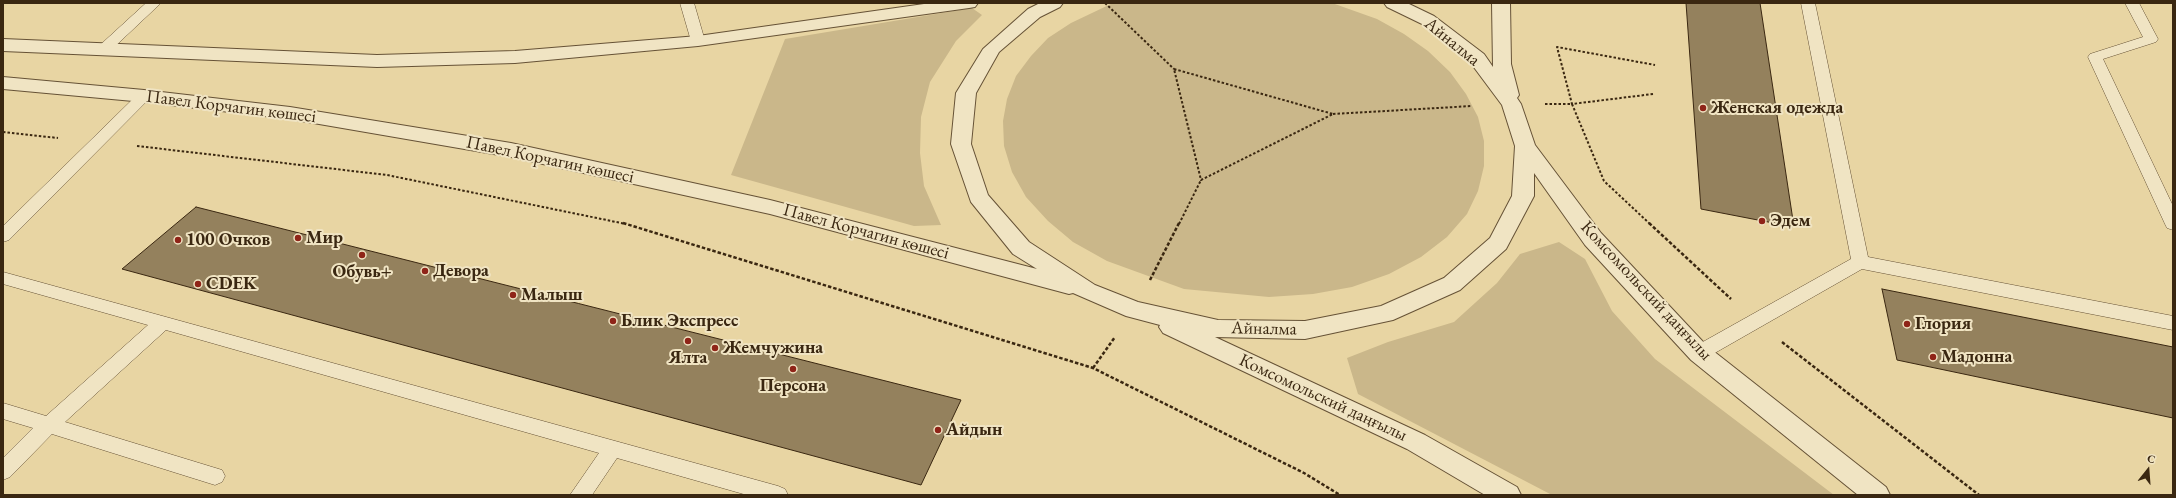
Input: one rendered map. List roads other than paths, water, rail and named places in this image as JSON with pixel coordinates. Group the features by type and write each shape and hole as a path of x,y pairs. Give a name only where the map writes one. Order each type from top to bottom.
{"street":[{"path":"3,45 377,61 515,57 698,41 969,3"},
{"name":"Айналма","path":"1054,3 1034,13 992,49 966,93 961,144 978,197 1021,248 1087,291 1134,310 1218,328 1304,330 1385,314 1452,284 1498,243 1522,196 1525,146 1511,104 1477,58 1428,20 1393,3"},
{"path":"1501,3 1502,64 1511,104"},
{"name":"Павел Корчагин көшесі","path":"3,83 144,96 290,113 511,150 770,207 1087,291"},
{"name":"Комсомольский даңғылы","path":"1525,146 1593,239 1700,353 1877,495"},
{"name":"Комсомольский даңғылы","path":"1134,310 1416,442 1508,495"}],"lane":[{"path":"104,49 154,3"},
{"path":"687,3 698,41"},
{"path":"1808,3 1860,262"},
{"path":"2132,3 2151,39 2095,57 2173,224"},
{"path":"3,236 144,96"},
{"path":"1700,353 1860,262 2173,323"},
{"path":"3,278 778,495"},
{"path":"3,471 48,425 162,323"},
{"path":"3,411 215,476"},
{"path":"580,495 613,449"}],"place":[{"name":"Женская одежда","path":"1703,108"},
{"name":"Эдем","path":"1762,221"},
{"name":"Мир","path":"298,238"},
{"name":"100 Очков","path":"178,240"},
{"name":"Обувь+","path":"362,255"},
{"name":"Девора","path":"425,271"},
{"name":"CDEK","path":"198,284"},
{"name":"Малыш","path":"513,295"},
{"name":"Блик Экспресс","path":"613,321"},
{"name":"Глория","path":"1907,324"},
{"name":"Ялта","path":"688,341"},
{"name":"Жемчужина","path":"715,348"},
{"name":"Мадонна","path":"1933,357"},
{"name":"Персона","path":"793,369"},
{"name":"Айдын","path":"938,430"}]}
